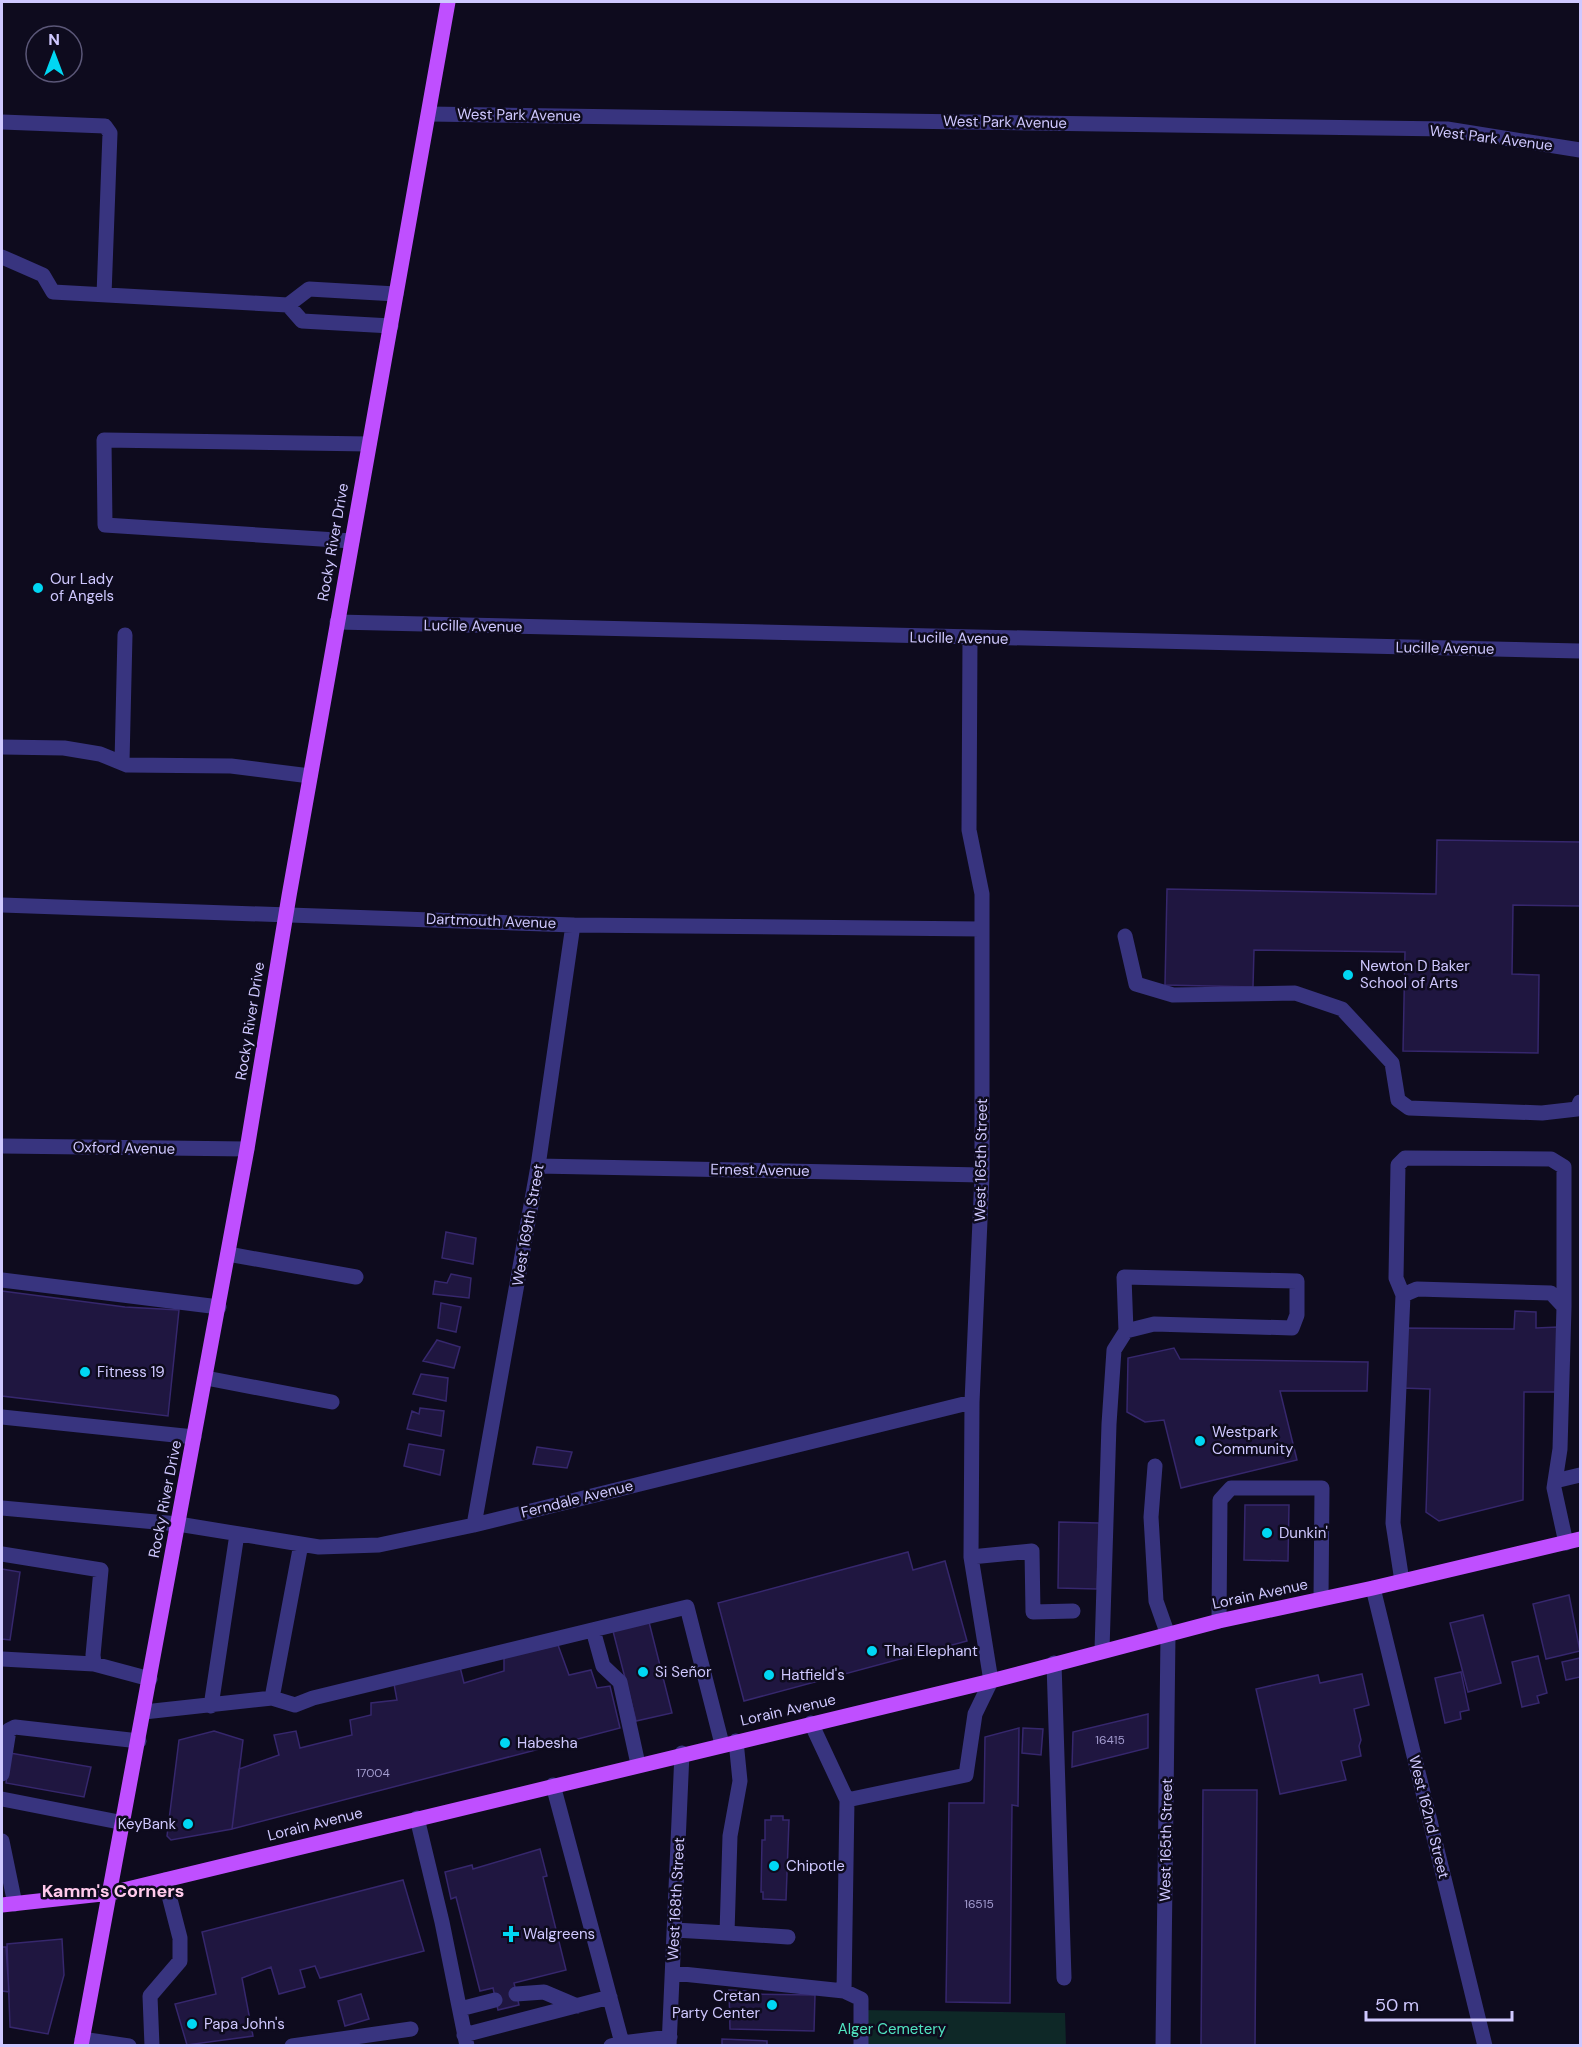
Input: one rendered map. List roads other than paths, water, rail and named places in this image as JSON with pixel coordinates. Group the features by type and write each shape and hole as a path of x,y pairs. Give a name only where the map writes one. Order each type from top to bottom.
{"main road":[{"name":"Rocky River Drive","path":"82,2042 248,1149 286,913 448,2"},
{"name":"Lorain Avenue","path":"8,1904 111,1893 682,1753 992,1681 1102,1650 1219,1621 1573,1541"}],"street":[{"name":"West Park Avenue","path":"429,114 1447,129 1581,150"},
{"path":"2,122 105,126 110,133 104,295"},
{"path":"2,257 43,275 53,292 288,305 309,290 396,294"},
{"path":"288,305 302,321 391,326"},
{"path":"352,541 105,525 104,440 369,444"},
{"name":"Lucille Avenue","path":"337,622 1581,651"},
{"path":"122,762 125,635"},
{"name":"West 165th Street","path":"970,638 969,830 982,894 982,1175 972,1402 971,1557 992,1681"},
{"path":"2,747 64,748 100,754 127,765 231,766 310,776"},
{"name":"Dartmouth Avenue","path":"2,905 286,913 573,925 981,929"},
{"name":"West 169th Street","path":"474,1525 538,1166 573,925"},
{"path":"1125,936 1136,984 1173,994 1295,993 1342,1009 1392,1063 1397,1081 1398,1100 1409,1108 1542,1113 1577,1109 1581,1102"},
{"name":"Oxford Avenue","path":"2,1146 248,1149"},
{"path":"1402,1581 1393,1523 1403,1295 1396,1278 1398,1165 1405,1158 1551,1159 1564,1167 1564,1307 1560,1449 1554,1488 1573,1541"},
{"name":"Ernest Avenue","path":"538,1166 982,1175"},
{"path":"228,1254 356,1277"},
{"path":"1102,1650 1109,1424 1114,1350 1126,1331 1124,1277 1297,1281 1297,1316 1292,1328 1154,1324 1126,1331"},
{"path":"2,1280 219,1307"},
{"path":"1403,1295 1417,1289 1551,1293 1564,1307"},
{"path":"206,1378 333,1402"},
{"name":"Ferndale Avenue","path":"2,1508 178,1524 319,1547 379,1545 474,1525 972,1402"},
{"path":"2,1417 194,1437"},
{"path":"1155,1466 1151,1517 1156,1601 1168,1635"},
{"path":"1555,1481 1581,1475"},
{"path":"1219,1621 1220,1500 1231,1488 1322,1488 1321,1599"},
{"path":"211,1706 237,1534"},
{"path":"272,1698 301,1544"},
{"path":"971,1557 1032,1551 1033,1612 1073,1611"},
{"path":"2,1554 101,1570 94,1664"},
{"name":"West 162nd Street","path":"1373,1588 1485,2046"},
{"path":"144,1712 272,1698 295,1706 313,1698 687,1607 740,1780 730,1836 727,1933"},
{"path":"593,1630 603,1666 620,1682 638,1764"},
{"name":"West 165th Street","path":"1163,2046 1168,1635"},
{"path":"2,1659 94,1664 150,1679"},
{"path":"1054,1663 1064,1978"},
{"path":"847,1800 966,1775 975,1714 992,1681"},
{"path":"811,1723 847,1800 844,1991"},
{"path":"2,1774 9,1730 15,1727 139,1741"},
{"name":"West 168th Street","path":"669,2041 682,1753"},
{"path":"553,1785 610,1997 617,2044 669,2041"},
{"path":"2,1798 124,1823"},
{"path":"417,1818 442,1922 465,2040 610,1997"},
{"path":"2,1841 8,1904"},
{"path":"152,2046 150,1995 180,1961 180,1938 165,1880"},
{"path":"675,1930 788,1937"},
{"path":"673,1973 844,1991 861,1999 861,2046"},
{"path":"516,1994 544,1992 577,2006"},
{"path":"460,2009 495,2000"},
{"path":"292,2046 411,2029"},
{"path":"82,2042 129,2046"}],"place":[{"name":"Our Lady of Angels","path":"38,588"},
{"name":"Newton D Baker School of Arts","path":"1348,975"},
{"name":"Fitness 19","path":"85,1372"},
{"name":"Westpark Community","path":"1200,1441"},
{"name":"Dunkin'","path":"1267,1533"},
{"name":"Thai Elephant","path":"872,1651"},
{"name":"Si Señor","path":"643,1672"},
{"name":"Hatfield's","path":"769,1675"},
{"name":"Habesha","path":"505,1743"},
{"name":"KeyBank","path":"188,1824"},
{"name":"Chipotle","path":"774,1866"},
{"name":"Walgreens","path":"511,1934"},
{"name":"Cretan Party Center","path":"772,2005"},
{"name":"Papa John's","path":"192,2024"}],"district":[{"name":"Kamm's Corners","path":"113,1891"}],"park label":[{"name":"Alger Cemetery","path":"892,2029"}]}
